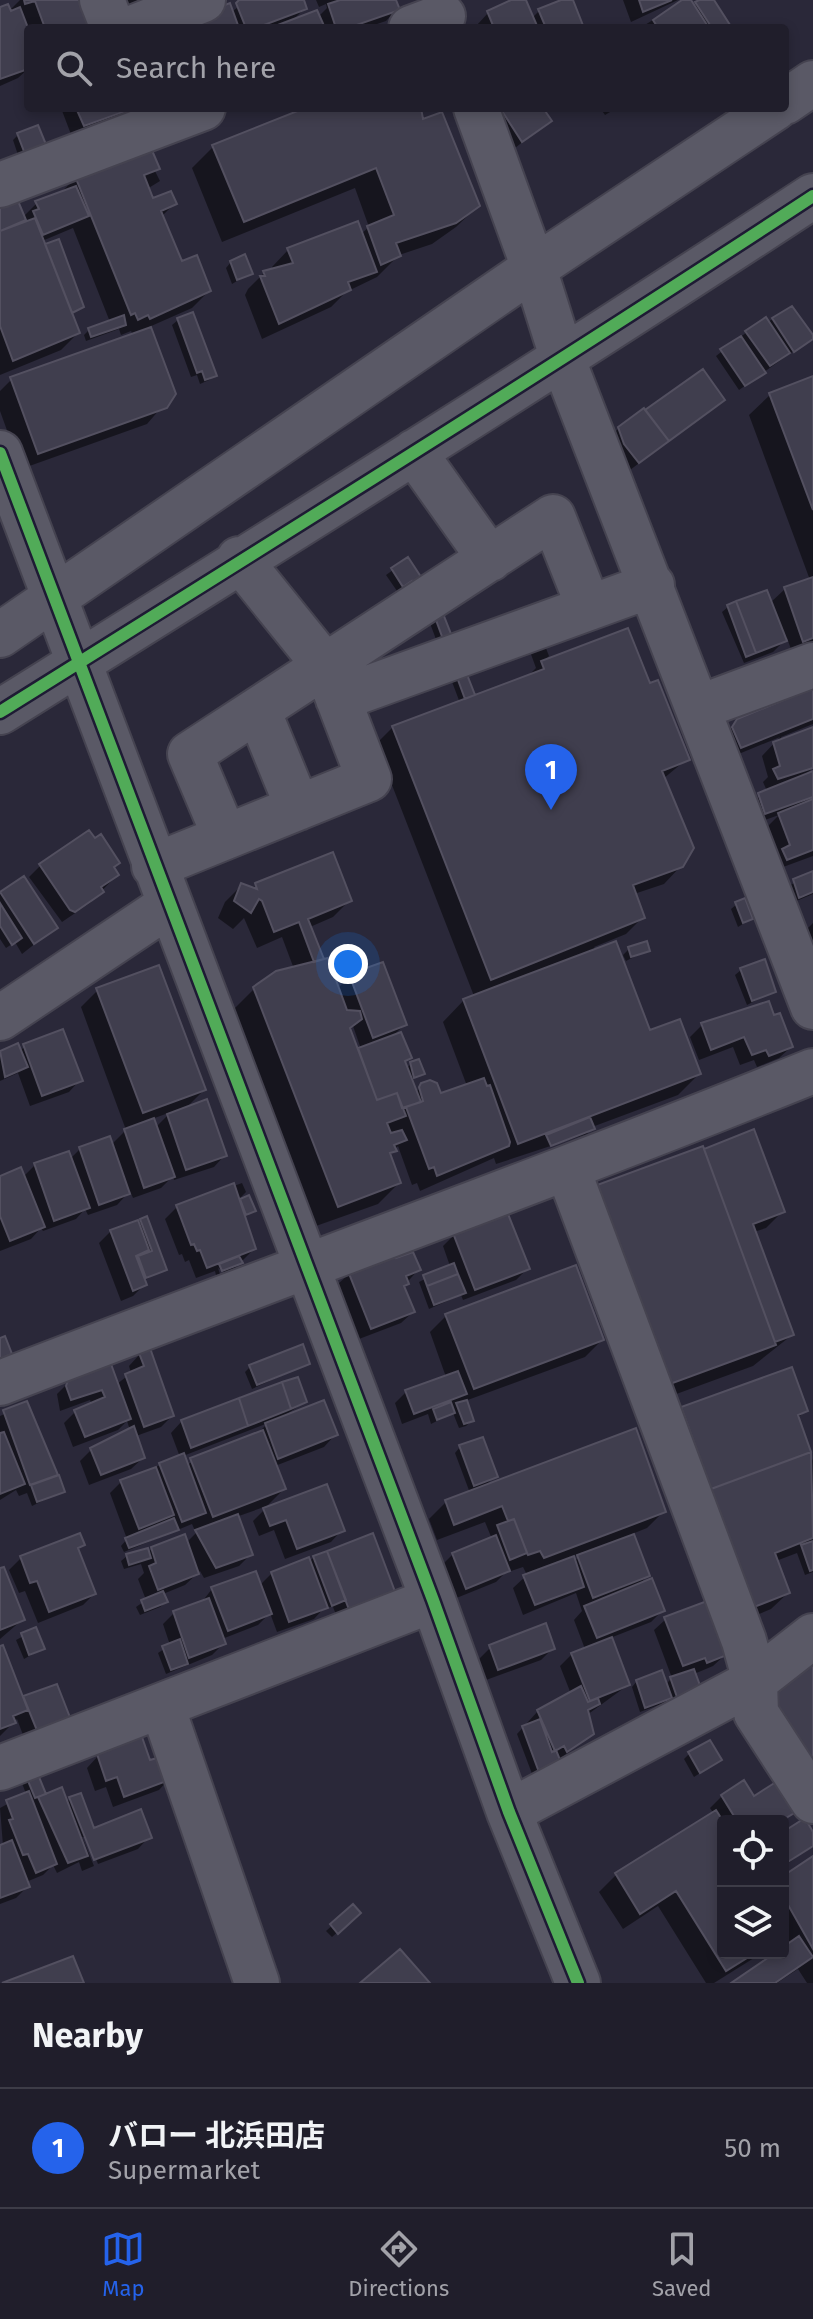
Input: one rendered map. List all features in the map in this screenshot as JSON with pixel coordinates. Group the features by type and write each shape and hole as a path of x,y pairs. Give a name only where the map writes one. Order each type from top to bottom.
{"street":[{"path":"102,0 111,24"},
{"path":"142,24 203,0"},
{"path":"789,99 813,83"},
{"path":"0,185 147,118 181,112"},
{"path":"477,112 534,268 563,360 700,707 813,1007"},
{"path":"0,635 534,268 769,112"},
{"path":"0,712 239,559 563,360 813,196"},
{"path":"414,452 490,559"},
{"path":"0,453 77,664 433,1600 509,1812 578,1983"},
{"path":"332,683 490,559 553,517 589,608"},
{"path":"0,1018 225,837 369,779 332,683 239,559"},
{"path":"225,837 190,754 258,710 332,683 589,608 652,585"},
{"path":"700,707 813,665"},
{"path":"258,710 298,808"},
{"path":"0,1383 306,1264 568,1170 813,1071"},
{"path":"568,1170 744,1641 755,1681 756,1713 813,1801"},
{"path":"0,1768 433,1600"},
{"path":"509,1812 755,1681 813,1636"},
{"path":"162,1706 257,1983"}],"building":[{"path":"24,0 85,0 94,23 44,24 35,1 25,4"},
{"path":"239,0 304,0 307,9 267,24 244,24 236,3"},
{"path":"340,0 396,0 400,10 360,24 335,24 328,4"},
{"path":"511,0 526,0 536,24 492,24 487,11"},
{"path":"561,0 573,0 582,24 544,24 538,9"},
{"path":"639,0 672,0 643,12"},
{"path":"682,0 691,0 706,24 656,24 653,20"},
{"path":"714,0 729,24 709,24 695,2"},
{"path":"230,3 238,24 175,24"},
{"path":"8,4 11,11 20,7 26,24 24,24 24,70 0,79 0,7"},
{"path":"317,10 323,24 280,24"},
{"path":"78,112 123,112 84,126"},
{"path":"295,112 422,112 423,119 442,112 480,206 456,223 396,243 401,256 381,265 367,226 394,215 376,168 244,222 212,145"},
{"path":"503,112 546,112 552,121 522,142"},
{"path":"38,125 47,147 25,154 17,133"},
{"path":"151,148 160,169 144,175 153,198 171,191 177,204 161,211 182,261 197,255 211,291 150,319 148,315 138,320 135,313 131,315 75,176"},
{"path":"76,186 89,216 43,235 33,211 39,209 35,201"},
{"path":"16,196 26,220 0,231 0,203"},
{"path":"35,218 80,333 13,361 0,326 0,231"},
{"path":"358,221 377,272 348,282 351,290 279,324 260,276 265,276 263,271 293,263 287,248"},
{"path":"59,239 84,307 72,313 45,244"},
{"path":"245,254 253,274 237,280 230,261"},
{"path":"792,306 813,335 813,339 794,352 772,318"},
{"path":"193,312 217,376 205,380 202,371 197,373 177,318"},
{"path":"124,315 126,325 91,337 88,328"},
{"path":"766,317 790,353 770,366 745,331"},
{"path":"151,327 176,394 167,408 38,454 10,377"},
{"path":"741,336 766,373 745,386 720,349"},
{"path":"703,369 725,400 669,441 645,410"},
{"path":"813,376 813,510 769,393"},
{"path":"644,408 669,441 639,463 624,444 618,427"},
{"path":"408,557 440,606 475,695 465,699 433,612 412,581 403,587 391,568"},
{"path":"813,577 813,638 803,642 784,587"},
{"path":"767,590 787,641 756,653 736,601"},
{"path":"736,601 756,653 746,657 727,605"},
{"path":"628,628 650,683 658,680 690,760 662,771 694,848 683,867 633,885 645,918 491,980 392,726 544,669 541,661"},
{"path":"813,688 813,719 741,748 732,727 737,719"},
{"path":"813,727 813,768 778,779 773,769 780,766 773,742"},
{"path":"813,771 813,797 765,814 758,793"},
{"path":"813,799 813,850 787,860 782,849 790,845 778,813"},
{"path":"89,830 95,838 101,834 120,863 114,867 119,875 101,887 104,892 75,912 70,910 39,864"},
{"path":"333,852 352,901 308,919 324,959 314,962 299,922 274,932 262,901 259,899 251,913 234,901 241,883 257,889 255,883"},
{"path":"813,871 813,892 799,898 793,879"},
{"path":"24,876 58,928 34,944 0,892"},
{"path":"745,898 753,919 743,923 735,902"},
{"path":"0,903 22,938 12,945 0,926"},
{"path":"616,941 650,1030 680,1019 701,1074 518,1144 463,999"},
{"path":"647,941 650,951 631,957 628,947"},
{"path":"328,958 347,1010 360,1011 362,1019 350,1028 377,1100 397,1093 406,1116 387,1123 391,1133 402,1130 407,1140 394,1145 397,1151 390,1153 401,1183 338,1207 253,987 276,971"},
{"path":"765,959 776,992 752,1001 740,968"},
{"path":"383,962 407,1025 373,1038 349,974"},
{"path":"159,965 206,1090 143,1113 96,988"},
{"path":"769,1001 774,1015 780,1013 793,1047 769,1056 766,1050 752,1055 744,1037 711,1050 701,1023"},
{"path":"63,1029 83,1081 42,1096 23,1044"},
{"path":"401,1032 412,1058 405,1061 421,1102 402,1108 397,1093 377,1100 358,1048"},
{"path":"18,1043 28,1067 5,1077 0,1051"},
{"path":"419,1059 425,1074 414,1078 410,1062"},
{"path":"484,1078 487,1086 490,1085 509,1146 437,1176 434,1167 429,1169 406,1107 423,1101 419,1087 421,1083 430,1080 437,1083 441,1093"},
{"path":"207,1099 227,1156 186,1170 167,1114"},
{"path":"590,1117 595,1129 551,1146 546,1135"},
{"path":"154,1118 175,1177 144,1188 124,1129"},
{"path":"754,1129 785,1212 753,1224 794,1335 775,1342 704,1149"},
{"path":"110,1136 130,1194 99,1205 79,1147"},
{"path":"703,1146 776,1345 670,1384 597,1185"},
{"path":"69,1151 90,1208 54,1221 34,1163"},
{"path":"21,1167 45,1227 10,1241 0,1216 0,1176"},
{"path":"234,1183 256,1249 207,1268 200,1250 191,1245 176,1205"},
{"path":"249,1195 256,1211 246,1215 240,1199"},
{"path":"506,1209 530,1269 475,1290 453,1233"},
{"path":"147,1216 167,1270 146,1278 138,1256 152,1251 140,1219"},
{"path":"138,1220 149,1250 136,1256 147,1285 133,1291 110,1230"},
{"path":"413,1252 421,1270 406,1276 409,1284 404,1286 415,1312 371,1329 348,1271 394,1253 396,1258"},
{"path":"239,1256 243,1263 222,1271 219,1264"},
{"path":"454,1263 458,1274 427,1286 423,1275"},
{"path":"576,1265 604,1340 474,1389 445,1314"},
{"path":"458,1274 466,1293 434,1305 427,1286"},
{"path":"5,1336 12,1354 0,1359 0,1338"},
{"path":"303,1344 310,1364 257,1385 249,1365"},
{"path":"150,1348 174,1416 144,1427 125,1374 144,1366 139,1353"},
{"path":"111,1364 131,1419 85,1437 74,1410 105,1397 102,1390 71,1400 66,1386 68,1380"},
{"path":"792,1367 808,1411 798,1415 811,1452 711,1489 681,1407"},
{"path":"458,1371 467,1394 414,1414 405,1390"},
{"path":"298,1377 307,1402 291,1409 282,1382"},
{"path":"282,1382 291,1409 248,1426 239,1398"},
{"path":"239,1398 248,1426 191,1448 181,1420"},
{"path":"324,1400 338,1435 278,1459 265,1423"},
{"path":"467,1400 474,1421 464,1424 456,1403"},
{"path":"27,1401 58,1475 30,1485 3,1410"},
{"path":"451,1402 455,1413 437,1420 433,1409"},
{"path":"134,1426 145,1458 101,1475 90,1448"},
{"path":"636,1428 666,1512 544,1558 540,1551 528,1555 514,1519 508,1521 502,1506 454,1525 445,1500"},
{"path":"263,1430 286,1489 213,1517 190,1458"},
{"path":"4,1432 25,1484 0,1494 0,1433"},
{"path":"483,1437 498,1477 474,1486 459,1445"},
{"path":"811,1452 813,1538 775,1553 790,1593 754,1607 711,1489"},
{"path":"184,1453 206,1513 182,1522 159,1463"},
{"path":"156,1467 174,1515 139,1529 120,1480"},
{"path":"59,1475 65,1492 37,1502 31,1485"},
{"path":"327,1484 345,1531 297,1549 286,1520 270,1526 263,1508"},
{"path":"238,1514 253,1555 216,1568 195,1530"},
{"path":"174,1518 179,1530 129,1548 125,1538"},
{"path":"514,1519 527,1553 510,1560 497,1525"},
{"path":"80,1533 85,1545 78,1548 96,1594 49,1612 37,1581 30,1583 20,1556"},
{"path":"373,1533 397,1597 351,1615 327,1551"},
{"path":"185,1534 199,1574 158,1590 149,1566 156,1563 151,1547"},
{"path":"634,1534 650,1576 593,1598 577,1555"},
{"path":"496,1535 510,1571 466,1589 452,1553"},
{"path":"813,1541 813,1570 810,1571 801,1545"},
{"path":"148,1548 151,1558 129,1565 126,1554"},
{"path":"327,1551 346,1600 332,1606 313,1556"},
{"path":"574,1556 584,1587 535,1605 523,1575"},
{"path":"309,1557 328,1608 289,1622 271,1572"},
{"path":"4,1567 25,1620 0,1630 0,1568"},
{"path":"256,1571 272,1614 228,1631 211,1587"},
{"path":"652,1578 665,1611 597,1638 584,1606"},
{"path":"163,1591 168,1602 145,1611 141,1600"},
{"path":"209,1598 226,1644 189,1658 173,1611"},
{"path":"707,1601 727,1655 707,1663 705,1658 683,1666 664,1617"},
{"path":"546,1623 555,1649 498,1670 489,1645"},
{"path":"36,1627 45,1649 29,1655 21,1633"},
{"path":"612,1637 630,1685 590,1701 571,1653"},
{"path":"180,1639 188,1664 171,1670 162,1646"},
{"path":"3,1645 28,1710 13,1716 16,1723 0,1729 0,1646"},
{"path":"813,1659 813,1763 774,1707 772,1695"},
{"path":"694,1669 702,1691 678,1700 670,1677"},
{"path":"662,1670 672,1698 645,1708 636,1680"},
{"path":"57,1684 71,1720 38,1733 23,1696"},
{"path":"581,1686 588,1702 598,1698 600,1704 588,1710 594,1734 567,1752 564,1746 555,1751 537,1710"},
{"path":"540,1719 552,1752 556,1750 562,1765 540,1775 522,1726"},
{"path":"142,1737 150,1760 164,1756 172,1779 124,1797 117,1777 106,1781 97,1754"},
{"path":"710,1740 722,1760 700,1773 688,1752"},
{"path":"37,1772 46,1794 35,1798 26,1776"},
{"path":"744,1780 754,1796 776,1782 796,1812 789,1816 733,1815 721,1795"},
{"path":"62,1787 88,1856 68,1863 38,1797"},
{"path":"29,1791 57,1864 36,1873 28,1854 23,1855 9,1820 13,1819 6,1800"},
{"path":"81,1793 94,1828 141,1809 152,1838 94,1860 69,1797"},
{"path":"716,1810 719,1815 717,1957 676,1891 640,1914 615,1873"},
{"path":"805,1818 813,1832 813,1846 789,1861 789,1828"},
{"path":"12,1840 30,1887 0,1898 0,1845"},
{"path":"813,1856 813,1949 789,1907 789,1872"},
{"path":"353,1904 361,1913 338,1934 330,1924"},
{"path":"799,1936 813,1957 775,1983 731,1983 766,1959 789,1959 789,1943"},
{"path":"400,1949 430,1983 360,1983"},
{"path":"73,1956 84,1983 2,1983"},
{"path":"718,1959 745,1959 726,1971"}],"cycle path":[{"path":"0,712 510,392 813,196"},
{"path":"0,453 433,1600 509,1812 578,1983"}],"place":[{"name":"バロー 北浜田店","path":"551,810"}]}
